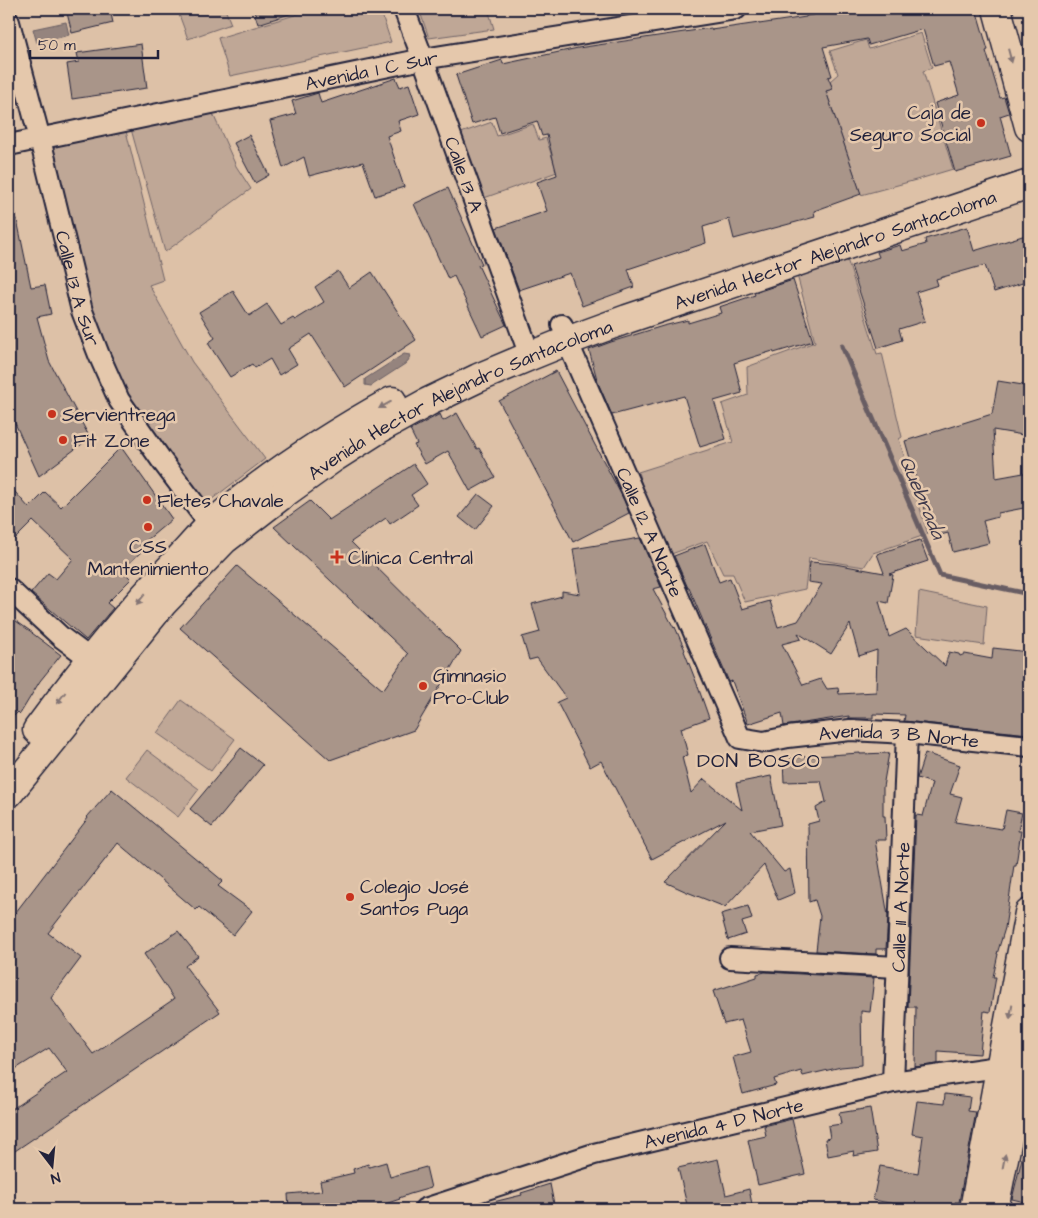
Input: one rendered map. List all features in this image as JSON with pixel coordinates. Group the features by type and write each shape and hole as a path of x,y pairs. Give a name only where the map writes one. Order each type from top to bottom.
{"main road":[{"path":"997,9 1029,127"},
{"name":"Avenida Hector Alejandro Santacoloma","path":"9,793 99,665 146,593 218,533 286,492 332,459 379,430 428,402 478,378 527,348 655,293 1029,171"},
{"name":"Avenida Hector Alejandro Santacoloma","path":"564,333 627,319 1029,184"},
{"name":"Avenida Hector Alejandro Santacoloma","path":"9,767 64,693 99,665"},
{"path":"994,1209 1018,1064 1029,913"},
{"path":"974,1209 1029,1031"}],"street":[{"name":"Calle 13 A","path":"404,9 527,348"},
{"name":"Avenida 1 C Sur","path":"9,145 423,59 736,9"},
{"name":"Calle 13 A Sur","path":"9,22 82,311 99,355 119,400 162,462 218,533"},
{"name":"Calle 12 A Norte","path":"564,333 740,738"},
{"path":"9,589 61,637 99,665"},
{"name":"Avenida 3 B Norte","path":"740,738 764,742 788,737 850,730 907,733 1029,746"},
{"name":"Calle 11 A Norte","path":"893,1082 907,733"},
{"path":"730,958 897,966"},
{"name":"Avenida 4 D Norte","path":"425,1209 594,1154 893,1082 1018,1064"}],"shaded area":[{"path":"177,9 225,9 231,24 188,39"},
{"path":"315,9 380,9 391,42 230,76 218,38"},
{"path":"419,9 488,9 494,29 429,38"},
{"path":"66,22 69,35 37,43 33,29"},
{"path":"921,33 932,68 923,71 953,169 861,195 826,91 832,89 830,81 838,74 830,51 866,40 869,49"},
{"path":"213,114 236,166 251,189 165,252 131,129"},
{"path":"492,122 497,136 533,124 539,140 546,138 557,172 484,198 461,133"},
{"path":"126,131 163,280 149,285 192,362 265,459 203,506 125,394 89,309 50,146"},
{"path":"847,259 877,354 882,353 902,437 899,439 928,534 873,553 864,567 809,558 805,589 745,602 733,574 723,574 707,541 663,557 638,472 733,442 722,404 748,395 747,367 815,342 797,275"},
{"path":"404,354 410,355 408,362 371,386 365,385 365,379"},
{"path":"919,592 987,606 984,645 916,635"},
{"path":"181,700 235,739 211,771 157,733"},
{"path":"147,750 199,789 178,817 126,777"}],"building":[{"path":"66,9 110,9 113,23 72,33"},
{"path":"253,9 296,9 296,12 258,24"},
{"path":"850,9 850,13 864,9 976,9 1000,98 1004,97 1009,113 1000,116 1011,156 955,172 935,103 959,95 949,62 934,66 923,29 869,45 867,39 823,47 832,76 828,77 833,89 826,91 861,194 814,211 815,217 734,239 729,219 703,227 706,243 628,269 634,287 582,306 570,273 519,290 496,228 547,211 537,182 557,175 547,135 542,136 537,121 500,133 495,117 472,124 456,75 502,60 503,64 578,48 711,28 711,30 759,24"},
{"path":"141,44 147,88 72,99 67,64 79,62 77,53"},
{"path":"396,78 400,87 409,84 419,114 398,121 401,131 387,136 404,187 375,196 363,162 309,176 304,157 283,168 270,121 296,114 292,101 318,93 321,103"},
{"path":"249,135 269,175 255,183 234,143"},
{"path":"448,188 482,264 478,265 506,325 482,336 454,276 448,279 414,204"},
{"path":"15,210 31,287 45,285 51,314 37,317 49,361 90,438 39,476 9,410 9,211"},
{"path":"967,227 974,251 1029,234 1029,281 994,292 985,265 936,279 938,285 916,292 925,321 899,329 902,340 878,348 851,266 879,257 877,252 900,245 902,251 926,244 925,239"},
{"path":"338,271 349,288 372,272 416,340 345,387 311,334 288,349 297,364 279,375 270,359 255,368 252,364 230,377 208,343 215,338 199,312 233,291 249,316 267,304 281,325 293,318 295,320 324,302 315,287"},
{"path":"793,280 813,341 734,363 742,393 714,401 726,439 700,447 684,396 612,415 598,383 589,350 663,326 688,320 688,323 721,313 719,307"},
{"path":"556,371 629,513 573,542 499,401"},
{"path":"998,381 1029,386 1029,436 993,430 996,478 1029,472 1029,507 998,513 998,517 983,521 989,543 953,552 948,533 933,537 905,441 992,414"},
{"path":"457,413 495,477 470,491 448,451 425,464 414,445 417,444 410,430 440,414 443,421"},
{"path":"121,447 172,519 140,546 143,550 122,570 131,579 107,603 113,608 86,640 31,593 48,573 56,579 73,559 33,521 9,545 9,485 29,508 45,492 61,507"},
{"path":"414,464 427,484 411,495 418,505 390,524 386,518 351,542 461,651 414,730 330,760 180,628 237,566 383,690 408,654 274,527 310,501 329,520"},
{"path":"478,494 494,506 475,530 459,517"},
{"path":"640,538 661,587 653,589 675,627 685,650 709,718 681,728 688,755 682,757 691,793 704,779 742,810 736,783 771,776 781,825 750,831 784,872 790,869 795,893 778,900 764,865 725,907 665,882 726,820 652,859 601,761 590,767 557,702 566,698 537,658 529,660 522,637 540,632 532,604 562,596 562,591 580,594 573,549"},
{"path":"920,540 928,561 889,574 893,575 888,603 879,601 889,637 906,629 945,666 949,652 959,654 960,656 965,654 992,659 993,648 1029,652 1029,734 904,721 905,715 873,714 873,718 849,718 849,716 784,726 782,713 748,724 732,681 729,682 674,556 705,544 719,582 730,578 742,609 770,601 778,627 798,621 822,584 808,582 810,562 835,564 884,573 877,554","holes":["850,624 859,656 877,650 876,692 839,694 838,688 827,689 821,679 803,685 782,644 801,639 798,633 831,654"]},
{"path":"9,616 61,655 40,681 20,714 18,712 9,721"},
{"path":"241,748 263,765 212,827 190,809"},
{"path":"889,753 883,787 883,816 885,816 886,840 875,840 888,916 886,949 876,949 876,954 816,951 820,916 815,900 809,902 808,824 819,821 816,808 826,802 821,781 784,782 783,758"},
{"path":"925,753 960,765 950,794 962,797 955,822 1002,829 1006,810 1022,813 1018,831 1021,831 1016,865 1014,865 1005,928 997,954 993,977 996,977 990,1012 984,1011 980,1054 938,1051 938,1064 915,1067 916,1007 908,1007 916,815 923,816 932,783 917,778"},
{"path":"112,789 223,881 218,886 252,911 233,935 199,907 196,910 118,843 48,933 81,958 51,998 93,1054 174,999 144,954 178,931 198,956 185,966 220,1012 9,1155 9,1111 67,1072 49,1048 9,1073 9,921 87,817"},
{"path":"748,906 752,919 742,922 746,934 728,940 721,914"},
{"path":"765,972 874,978 870,1012 861,1011 862,1065 841,1067 803,1076 801,1071 774,1079 776,1085 743,1094 733,1057 751,1052 741,1020 724,1024 713,991 757,977 757,974"},
{"path":"945,1094 970,1097 968,1111 976,1112 959,1202 955,1202 953,1209 923,1209 873,1200 880,1166 918,1173 923,1136 912,1134 917,1101 944,1104"},
{"path":"870,1108 877,1152 853,1156 854,1151 828,1156 825,1139 830,1138 828,1126 841,1124 839,1113"},
{"path":"792,1119 805,1174 758,1185 748,1140 766,1136 764,1126"},
{"path":"1024,1150 1029,1150 1029,1203 1012,1199"},
{"path":"718,1159 726,1195 749,1189 753,1209 688,1209 678,1168"},
{"path":"386,1162 390,1177 426,1167 431,1188 370,1209 289,1209 288,1194 322,1191 320,1181 354,1173 353,1169 368,1164 369,1167"},
{"path":"550,1184 555,1209 486,1209 485,1204 522,1195 521,1193"}],"waterway":[{"name":"Quebrada","path":"842,346 940,575 1029,594"}],"place":[{"name":"Caja de Seguro Social","path":"981,123"},
{"name":"Servientrega","path":"52,414"},
{"name":"Fit Zone","path":"63,440"},
{"name":"Fletes Chavale","path":"147,500"},
{"name":"CSS Mantenimiento","path":"148,527"},
{"name":"Clínica Central","path":"337,557"},
{"name":"Gimnasio Pro-Club","path":"423,686"},
{"name":"Colegio José Santos Puga","path":"350,897"}],"district":[{"name":"DON BOSCO","path":"759,760"}]}
